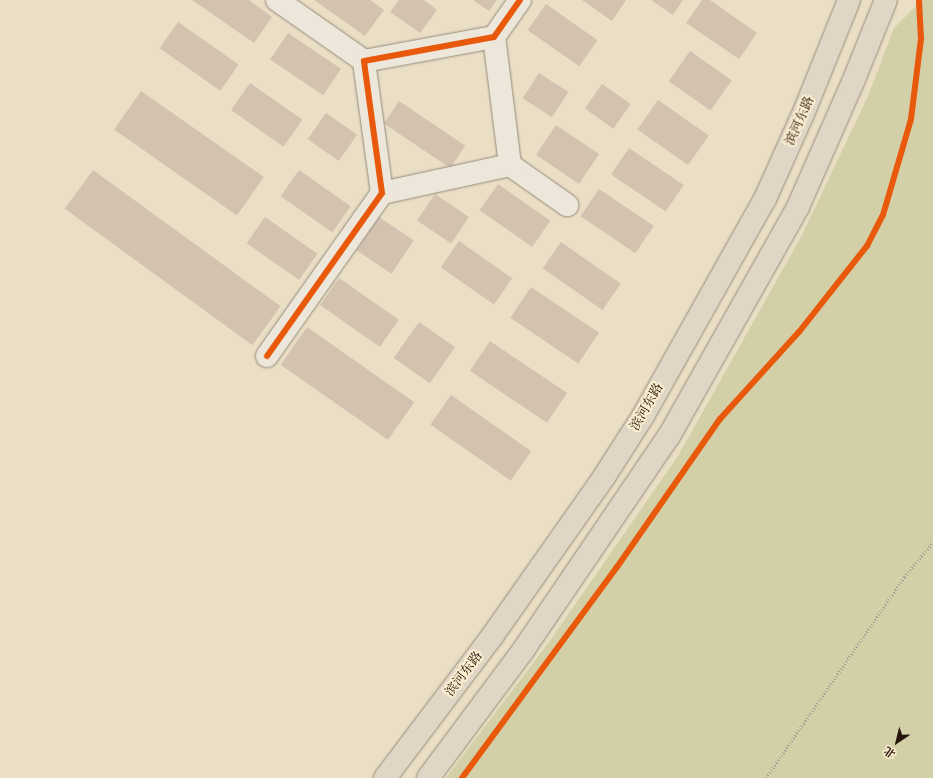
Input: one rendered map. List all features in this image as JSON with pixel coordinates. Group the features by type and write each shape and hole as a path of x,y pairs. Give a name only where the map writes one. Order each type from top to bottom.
{"main road":[{"name":"滨河东路","path":"385,778 493,635 604,477 642,416 765,199 804,112 849,0"},
{"path":"428,778 524,649 669,436 798,207 853,82 886,0"}],"street":[{"path":"277,0 364,61 494,37"},
{"path":"510,165 494,37 520,0"},
{"path":"364,61 382,193"},
{"path":"267,356 382,193 510,165 567,205"}],"path":[{"path":"766,778 904,576 933,542"}],"shaded area":[{"path":"922,0 933,0 933,778 446,778 549,642 678,456 802,235 868,96 894,28"}],"building":[{"path":"192,0 249,0 272,17 254,43"},
{"path":"314,0 370,0 384,10 365,36"},
{"path":"399,0 424,0 437,10 420,33 390,12"},
{"path":"473,0 497,0 489,11"},
{"path":"582,0 626,0 612,21"},
{"path":"651,0 683,0 673,15"},
{"path":"702,0 710,0 757,33 739,59 686,23"},
{"path":"546,4 598,40 579,66 528,30"},
{"path":"178,22 239,64 220,91 160,48"},
{"path":"288,33 341,69 323,95 270,60"},
{"path":"690,51 732,80 711,111 669,81"},
{"path":"539,73 568,92 552,117 523,98"},
{"path":"250,83 302,120 283,147 231,110"},
{"path":"602,84 631,104 613,129 585,109"},
{"path":"141,91 264,177 237,216 114,130"},
{"path":"658,100 709,136 688,165 637,129"},
{"path":"399,101 465,146 450,168 384,123"},
{"path":"326,113 357,135 339,161 308,139"},
{"path":"556,125 599,154 579,184 536,155"},
{"path":"629,148 684,185 666,211 611,175"},
{"path":"93,170 281,306 252,345 65,209"},
{"path":"299,170 351,206 332,232 281,196"},
{"path":"498,184 550,221 532,247 480,210"},
{"path":"599,189 654,226 635,253 581,216"},
{"path":"435,194 469,217 451,243 417,221"},
{"path":"265,217 317,254 299,280 247,243"},
{"path":"379,217 414,240 391,274 357,250"},
{"path":"459,241 512,278 494,304 441,267"},
{"path":"561,242 621,284 602,310 543,268"},
{"path":"339,278 399,320 380,347 320,305"},
{"path":"531,287 599,333 578,364 510,318"},
{"path":"419,322 455,347 430,383 394,358"},
{"path":"307,327 414,402 388,440 281,365"},
{"path":"490,341 567,393 547,423 470,371"},
{"path":"451,395 531,451 511,481 430,424"}],"cycle path":[{"path":"267,356 382,193 364,61 494,37 520,0"},
{"path":"462,778 617,567 720,419 799,332 867,246 883,215 911,119 921,39 919,0"}]}
